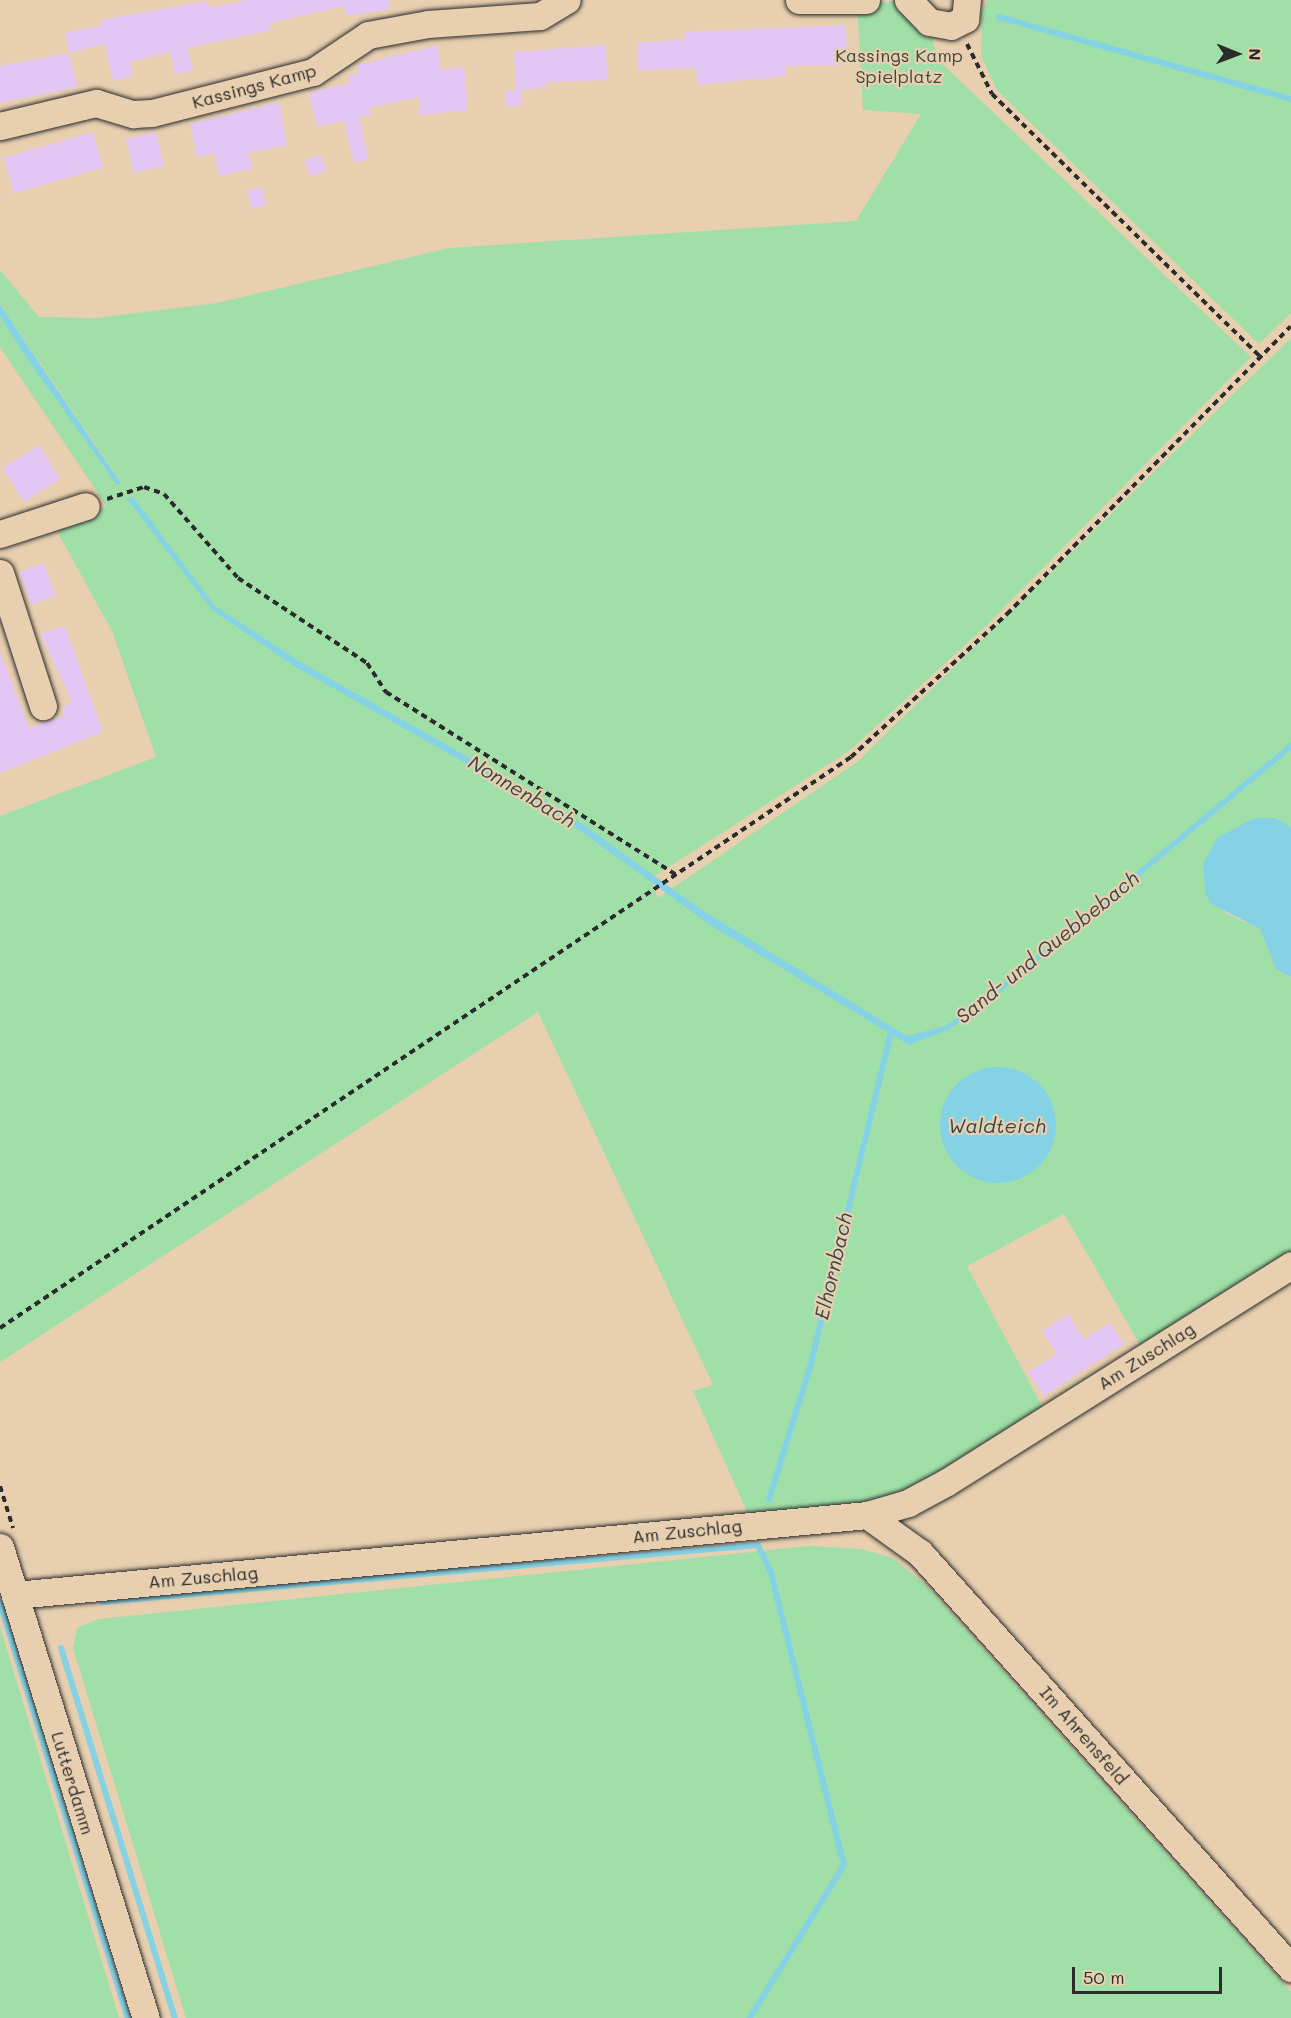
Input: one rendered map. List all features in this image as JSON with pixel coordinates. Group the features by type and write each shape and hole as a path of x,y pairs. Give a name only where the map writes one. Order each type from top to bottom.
{"street":[{"name":"Kassings Kamp","path":"0,126 96,103 133,114 152,113 313,72 368,35 428,24 540,16 567,0"},
{"path":"799,0 866,0"},
{"path":"908,0 929,22 951,26 965,19 967,0"},
{"path":"0,534 86,506"},
{"path":"0,573 43,706"},
{"name":"Am Zuschlag","path":"15,1595 867,1515 908,1503 947,1482 1291,1265"},
{"name":"Im Ahrensfeld","path":"867,1515 920,1553 1291,1968"},
{"name":"Lutterdamm","path":"0,1547 146,2018"}],"path":[{"path":"968,46 992,94 1260,356"},
{"path":"0,1328 678,876 851,757 1006,614 1291,326"},
{"path":"86,506 144,487 164,494 238,578 366,663 386,692 678,876"}],"green space":[{"path":"988,0 1291,0 1291,313 1259,344 997,90 981,56 982,11"},
{"name":"Kassings Kamp Spielplatz","path":"898,1 931,31 937,59 1251,357 986,626 849,751 650,879 658,898 857,762 1291,338 1291,827 1276,818 1217,838 1203,865 1205,892 1227,914 1260,929 1276,969 1291,977 1291,1257 1142,1348 1064,1214 967,1266 1043,1408 919,1489 863,1507 748,1514 693,1391 713,1385 538,1012 0,1362 0,816 156,757 112,631 53,524 107,507 0,347 0,316 117,484 121,482 0,304 0,270 39,317 96,318 217,303 449,248 856,221 921,114 863,110 857,4"},
{"path":"809,1546 861,1549 893,1558 928,1587 1291,1992 1291,2018 186,2018 73,1648 77,1628 99,1619"},
{"path":"0,1627 119,2018 0,2018"}],"water":[{"path":"0,304 121,483 117,485 28,360 0,316"},
{"name":"Nonnenbach","path":"133,497 215,606 299,661 570,815 702,910 907,1036 945,1026 984,1000 1291,742 1291,750 990,1001 948,1030 909,1045 710,925 564,819 294,666 212,610 127,499"},
{"path":"1254,818 1276,818 1291,827 1291,977 1276,969 1260,929 1210,903 1205,892 1203,864 1217,838"},
{"name":"Waldteich","path":"998,1067 1020,1072 1039,1084 1051,1103 1056,1125 1051,1147 1039,1166 1020,1178 998,1183 976,1178 957,1166 945,1147 940,1125 945,1103 957,1084 976,1072"}],"building":[{"path":"247,0 389,0 390,9 346,16 344,6 270,23 271,30 188,48 193,71 175,74 171,52 130,62 133,76 113,81 105,44 69,53 65,33 101,25 100,20 208,1 209,8"},
{"path":"846,25 847,55 838,55 839,65 786,66 786,76 697,85 696,68 638,70 637,43 686,39 686,32"},
{"path":"438,45 440,70 464,67 468,110 420,115 419,97 369,108 371,114 359,117 368,159 354,163 344,121 317,127 309,93 350,83 348,76 359,73 357,65"},
{"path":"606,45 607,80 546,82 547,88 516,90 514,52"},
{"path":"69,53 77,87 0,103 0,66"},
{"path":"521,90 522,105 506,106 505,91"},
{"path":"279,102 287,145 249,153 252,169 219,176 214,153 197,157 190,124"},
{"path":"93,132 103,168 14,193 4,158"},
{"path":"156,132 164,166 134,173 126,139"},
{"path":"321,155 326,171 310,176 305,160"},
{"path":"262,187 266,206 251,209 247,190"},
{"path":"39,445 60,479 24,502 3,468"},
{"path":"44,563 56,596 32,605 20,572"},
{"path":"65,626 103,732 0,773 0,652 29,728 65,715 62,707 72,702 40,634"},
{"path":"1068,1314 1084,1339 1110,1323 1124,1344 1044,1396 1028,1372 1057,1354 1042,1331"}],"waterway":[{"path":"999,17 1291,99"},
{"name":"Elhornbach","path":"769,1499 810,1367 891,1032"},
{"path":"102,1602 758,1545 771,1573 844,1865 750,2018"},
{"path":"0,1603 128,2018"},
{"path":"61,1648 175,2018"}],"water label":[{"name":"Sand- und Quebbebach","path":"1047,947"}]}
